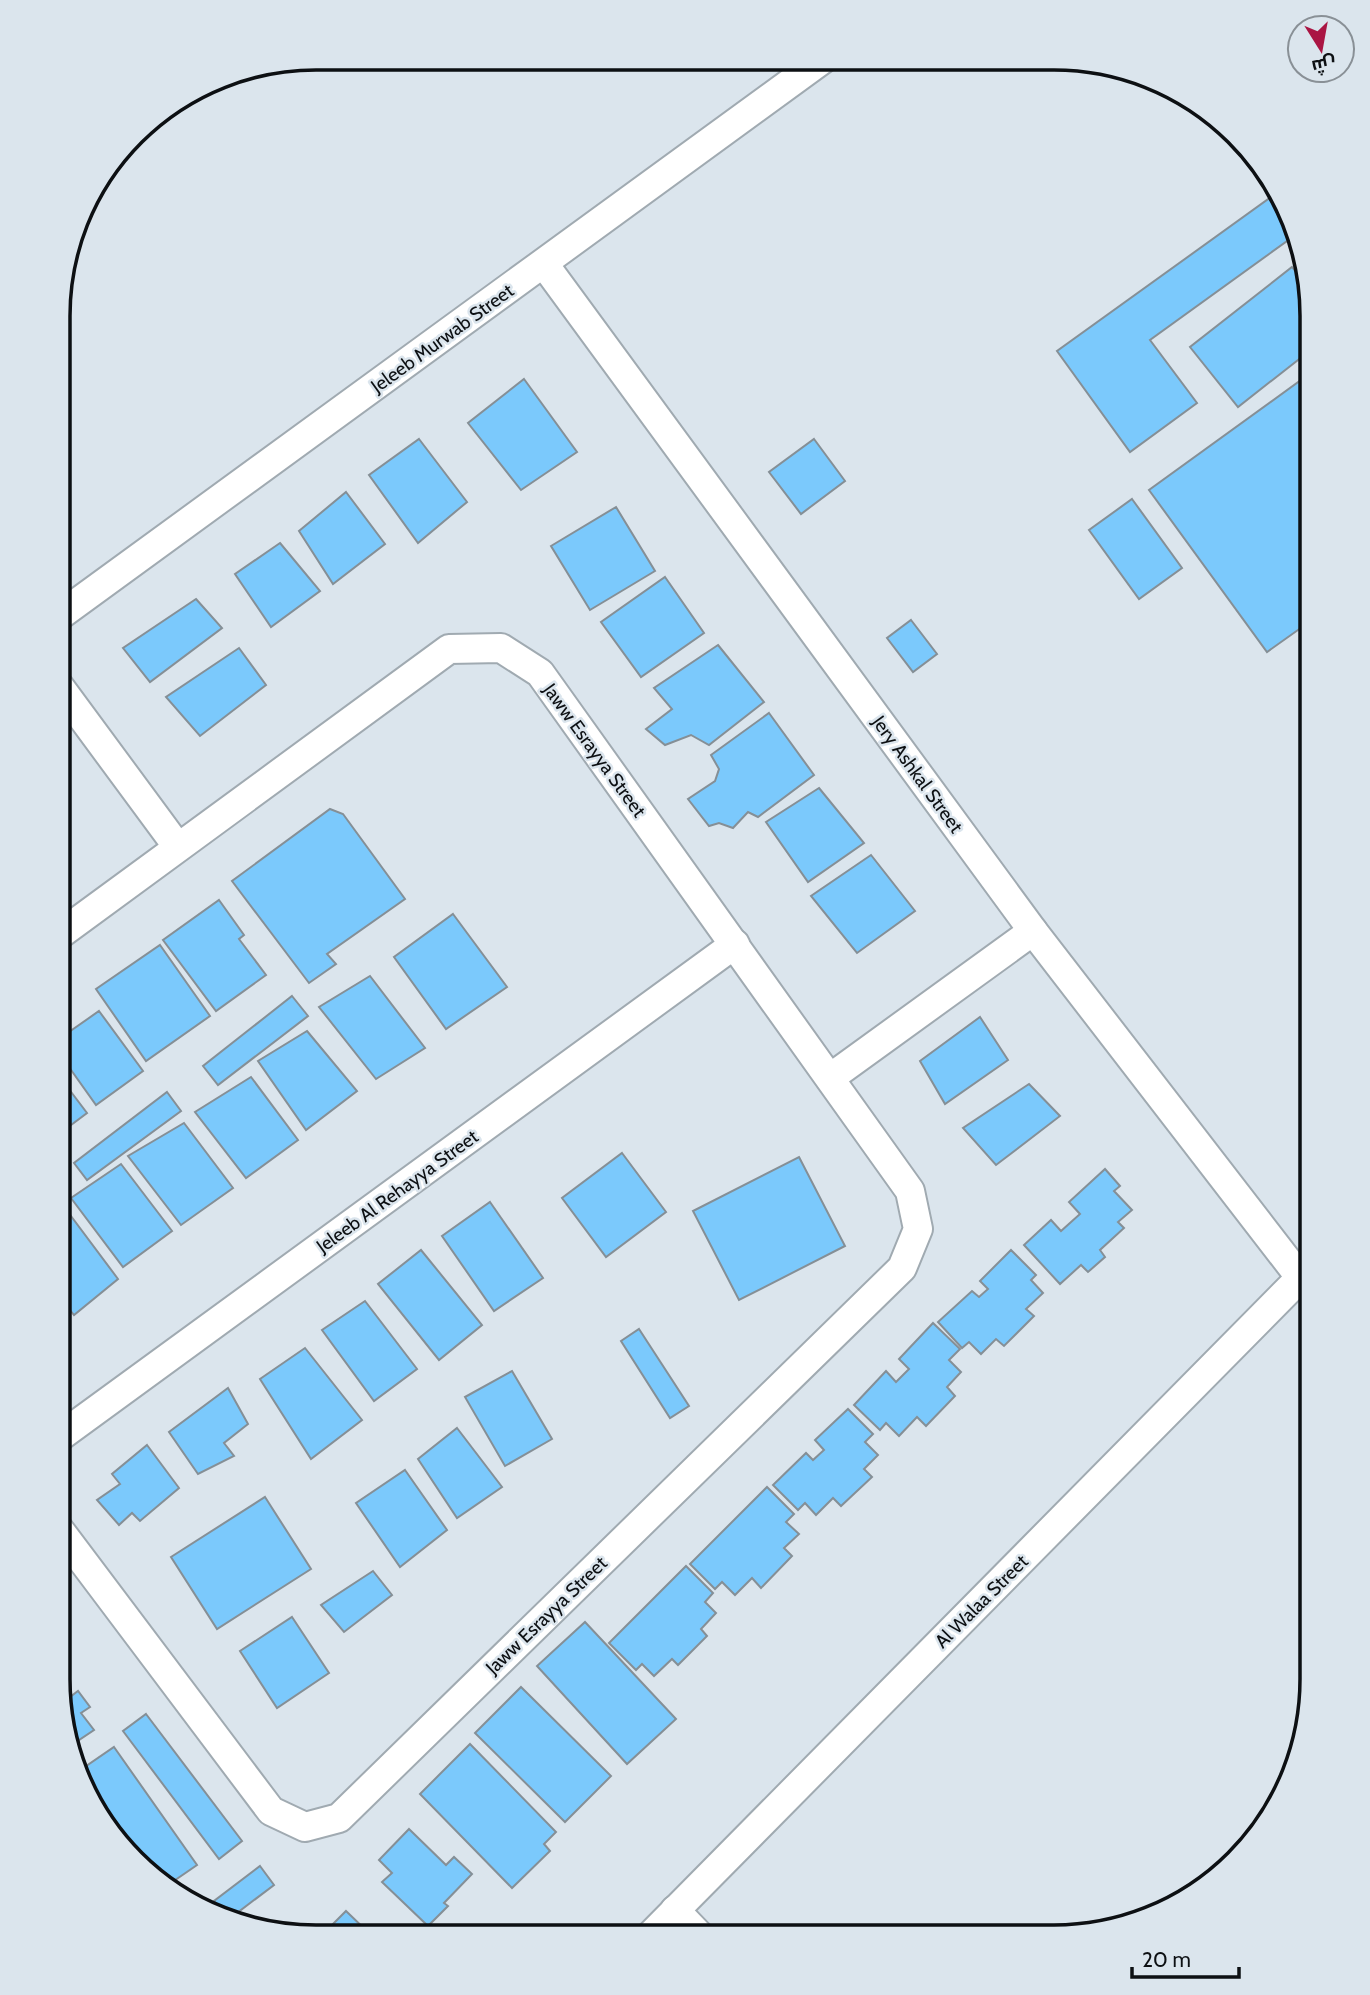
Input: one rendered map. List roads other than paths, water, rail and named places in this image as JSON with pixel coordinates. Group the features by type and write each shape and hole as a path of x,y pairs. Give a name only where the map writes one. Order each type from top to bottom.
{"street":[{"name":"Jeleeb Murwab Street","path":"70,609 808,70"},
{"name":"Jery Ashkal Street","path":"544,264 1033,930 1299,1263"},
{"name":"Jaww Esrayya Street","path":"70,927 449,649 501,648 540,673 735,944 910,1191 918,1229 902,1268 340,1818 305,1827 271,1811 70,1544"},
{"path":"70,701 177,846"},
{"path":"831,1078 1033,930"},
{"name":"Jeleeb Al Rehayya Street","path":"70,1429 735,944"},
{"name":"Al Walaa Street","path":"661,1925 1299,1278"},
{"path":"675,1910 689,1925"}]}
